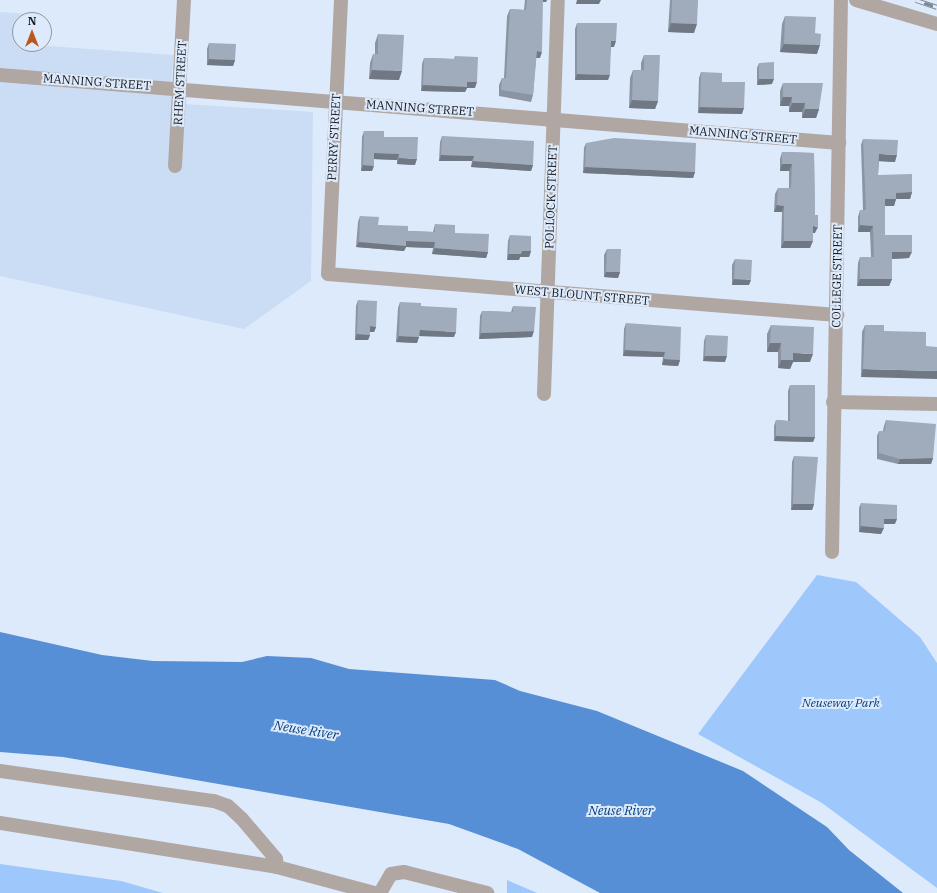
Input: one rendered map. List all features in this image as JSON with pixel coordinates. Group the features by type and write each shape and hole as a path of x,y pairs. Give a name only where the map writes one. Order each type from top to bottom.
{"street":[{"name":"RHEM STREET","path":"175,166 181,88 184,0"},
{"name":"PERRY STREET","path":"328,274 341,0"},
{"name":"POLLOCK STREET","path":"544,394 558,0"},
{"name":"COLLEGE STREET","path":"832,552 833,402 836,315 841,0"},
{"path":"856,0 937,24"},
{"name":"MANNING STREET","path":"0,75 181,88 839,143"},
{"name":"WEST BLOUNT STREET","path":"328,274 836,315"},
{"path":"833,402 937,404"},
{"path":"0,771 214,802 228,806 242,819 276,859 277,867"},
{"path":"0,824 277,867 374,893"},
{"path":"380,893 391,874 404,872 487,893"}],"shaded area":[{"path":"0,12 12,13 12,52 52,52 52,46 174,55 170,93 184,104 313,112 311,281 244,329 0,276"}],"green space":[{"name":"Neuseway Park","path":"817,575 856,582 920,637 937,663 937,888 822,803 698,734"},
{"path":"0,864 121,881 163,893 0,893"},
{"path":"507,880 537,893 507,893"}],"water":[{"name":"Neuse River","path":"0,632 102,655 153,661 242,662 267,656 311,658 349,669 495,680 520,691 597,711 743,771 827,827 849,850 903,893 600,893 518,849 449,824 63,757 0,752"}],"building":[{"path":"527,0 543,0 542,52 537,51 533,95 501,90 502,78 506,78 510,9 526,10"},
{"path":"672,0 698,0 697,24 671,23"},
{"path":"785,16 816,17 815,33 821,34 820,45 784,44"},
{"path":"577,23 617,23 616,41 611,41 610,75 577,74"},
{"path":"378,34 404,35 402,71 372,70 373,54 378,54"},
{"path":"209,43 236,44 235,60 209,59"},
{"path":"644,55 660,55 658,101 632,100 633,70 644,70"},
{"path":"455,56 478,57 477,82 467,82 467,87 423,85 424,58 455,59"},
{"path":"774,62 774,79 759,79 759,63"},
{"path":"701,72 722,73 722,82 745,82 744,108 700,107"},
{"path":"783,83 823,83 819,109 805,109 805,103 792,103 792,97 783,97"},
{"path":"364,131 384,131 384,137 418,137 417,159 399,158 399,154 374,153 374,166 363,165"},
{"path":"442,136 534,141 533,165 473,161 474,156 441,155"},
{"path":"614,138 696,143 695,172 585,167 586,143"},
{"path":"863,139 898,140 897,155 879,154 878,175 912,174 912,192 896,193 896,199 885,199 885,235 912,235 912,252 892,252 892,279 860,279 860,257 874,257 873,226 860,225 860,210 866,210"},
{"path":"782,152 814,153 815,215 818,215 818,227 813,226 813,241 784,241 784,206 777,205 778,188 791,188 792,164 782,164"},
{"path":"360,216 379,217 378,225 408,226 408,231 435,232 435,224 455,225 455,233 489,234 488,252 435,248 435,242 406,241 406,246 359,242"},
{"path":"510,235 531,236 531,251 522,251 521,254 509,254"},
{"path":"607,249 621,249 620,272 606,272"},
{"path":"735,259 752,260 751,280 734,279"},
{"path":"358,300 377,301 376,327 370,326 370,335 357,334"},
{"path":"400,302 421,303 421,306 457,308 456,332 420,330 419,337 399,336"},
{"path":"513,306 536,307 534,331 481,333 482,311 513,312"},
{"path":"626,323 681,327 680,360 664,359 665,352 625,350"},
{"path":"771,325 814,327 813,354 793,353 793,360 781,360 781,343 770,343"},
{"path":"865,325 884,325 884,331 926,332 926,346 937,347 937,371 863,369"},
{"path":"706,335 728,336 727,356 705,356"},
{"path":"790,385 815,385 815,437 776,436 776,420 790,421"},
{"path":"886,420 936,424 933,458 900,459 879,453 879,431 885,431"},
{"path":"794,456 818,457 814,504 793,504"},
{"path":"861,503 897,505 897,519 884,519 884,528 861,526"}],"railway":[{"path":"916,0 937,7"}]}
